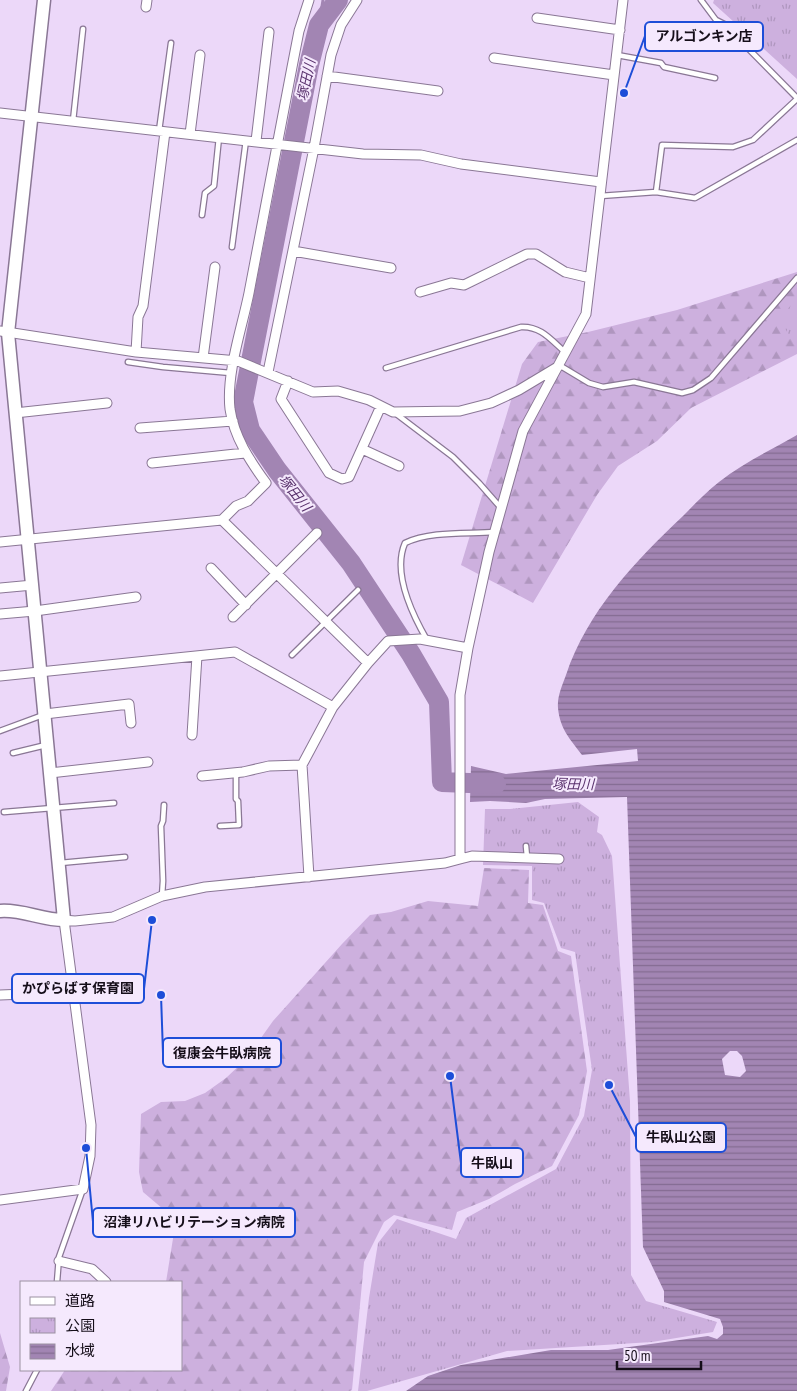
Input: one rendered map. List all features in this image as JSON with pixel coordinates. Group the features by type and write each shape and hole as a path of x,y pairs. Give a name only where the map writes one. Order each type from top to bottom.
{"street":[{"path":"0,1200 83,1189 90,1156 91,1125 64,920 33,585 15,413 3,335 32,117 44,0"},
{"path":"0,542 222,520 236,506 248,501 266,483 245,453 230,410 229,385 236,360 299,31 309,0"},
{"path":"266,371 293,251 311,148 331,56 341,25 357,0"},
{"path":"460,859 460,695 468,648 494,532 523,430 586,314 623,0"},
{"path":"537,18 620,30"},
{"path":"256,141 269,32"},
{"path":"190,134 200,54"},
{"path":"494,58 614,75"},
{"path":"327,76 438,91"},
{"path":"0,114 362,154 420,155 460,164 601,182"},
{"path":"136,352 138,317 144,298 162,131"},
{"path":"293,251 391,268"},
{"path":"420,292 451,283 464,285 528,254 536,254 565,272 590,278"},
{"path":"203,358 215,267"},
{"path":"3,335 136,352 236,360 313,392 338,391 369,400 393,412 460,411 492,403 519,390 559,366"},
{"path":"288,380 281,399 329,473 342,479 349,478 381,406"},
{"path":"15,413 107,403"},
{"path":"140,428 233,421"},
{"path":"362,449 399,466"},
{"path":"152,463 245,453"},
{"path":"222,520 368,663"},
{"path":"233,617 317,533"},
{"path":"210,568 246,604"},
{"path":"0,588 33,585"},
{"path":"0,614 136,597"},
{"path":"309,877 302,765 333,707 388,641 423,640 468,648"},
{"path":"0,676 235,652 333,707"},
{"path":"192,735 197,656"},
{"path":"45,714 129,704 131,723"},
{"path":"50,773 148,762"},
{"path":"202,776 236,774 269,766 302,765"},
{"path":"0,911 11,910 50,920 75,921 113,917 162,896 206,887 444,863 472,856 527,857 559,862"},
{"path":"0,995 74,992"},
{"path":"59,1261 92,1269 105,1281"}],"lane":[{"path":"656,192 662,145 732,147 739,145 753,140 797,99 724,24 716,20 701,0"},
{"path":"73,121 83,29"},
{"path":"162,131 171,42"},
{"path":"617,55 661,63 664,67 714,78"},
{"path":"202,215 206,193 214,186 219,137"},
{"path":"232,248 246,140"},
{"path":"599,196 656,192 695,198 797,140"},
{"path":"559,366 589,383 603,387 634,382 682,393 693,390 711,378 797,278"},
{"path":"386,368 521,327 538,329 566,352"},
{"path":"128,362 163,368 231,373"},
{"path":"393,412 453,457 501,508"},
{"path":"423,640 403,581 400,563 405,543 426,536 494,532"},
{"path":"292,655 358,590"},
{"path":"0,731 45,714"},
{"path":"13,753 48,744"},
{"path":"220,826 239,825 236,774"},
{"path":"4,812 114,803"},
{"path":"162,896 161,826 164,806"},
{"path":"526,846 527,857"},
{"path":"58,863 125,857"},
{"path":"56,1281 59,1261 83,1189"},
{"path":"26,1391 36,1371"}],"green space":[{"path":"714,0 797,0 797,79 713,3"},
{"path":"797,272 797,354 691,408 657,441 618,466 597,495 533,603 461,565 522,364 538,342 677,310"},
{"path":"797,299 797,349 779,318"},
{"path":"578,802 599,817 597,832 602,835 612,856 630,1101 631,1275 646,1301 717,1322 713,1332 652,1342 507,1351 367,1391 358,1391 369,1298 378,1243 397,1219 456,1239 466,1218 556,1169 584,1116 592,1070 575,952 561,948 544,903 532,900 532,866 483,865 485,809 510,809"},
{"path":"484,868 529,870 528,903 543,905 558,951 571,956 587,1071 579,1115 552,1166 489,1199 457,1212 452,1230 394,1215 384,1222 364,1262 352,1390 350,1391 51,1391 64,1371 182,1371 182,1281 166,1281 176,1220 143,1192 139,1172 141,1114 161,1102 185,1101 205,1093 226,1078 246,1059 273,1021 370,915 391,912 428,901 478,906"},
{"path":"0,1333 10,1367 6,1391 0,1391"}],"water":[{"path":"797,435 797,1391 406,1391 428,1376 461,1365 551,1350 608,1350 708,1336 717,1339 723,1334 720,1319 664,1302 664,1291 643,1247 627,797 545,799 526,803 470,802 471,766 506,774 638,761 637,749 582,755 566,733 559,715 558,700 561,687 575,652 586,630 614,589 630,569 665,533 705,494 728,475","holes":["730,1051 737,1051 742,1056 746,1071 740,1077 725,1075 722,1059"]}],"waterway":[{"path":"319,25 323,0"},
{"name":"塚田川","path":"338,0 319,25 309,65 243,402 250,430 277,470 351,563 411,654 439,702 442,782 496,784"}],"place":[{"name":"アルゴンキン店","path":"624,93"},
{"name":"かぴらばす保育園","path":"152,920"},
{"name":"復康会牛臥病院","path":"161,995"},
{"name":"牛臥山","path":"450,1076"},
{"name":"牛臥山公園","path":"609,1085"},
{"name":"沼津リハビリテーション病院","path":"86,1148"}]}
